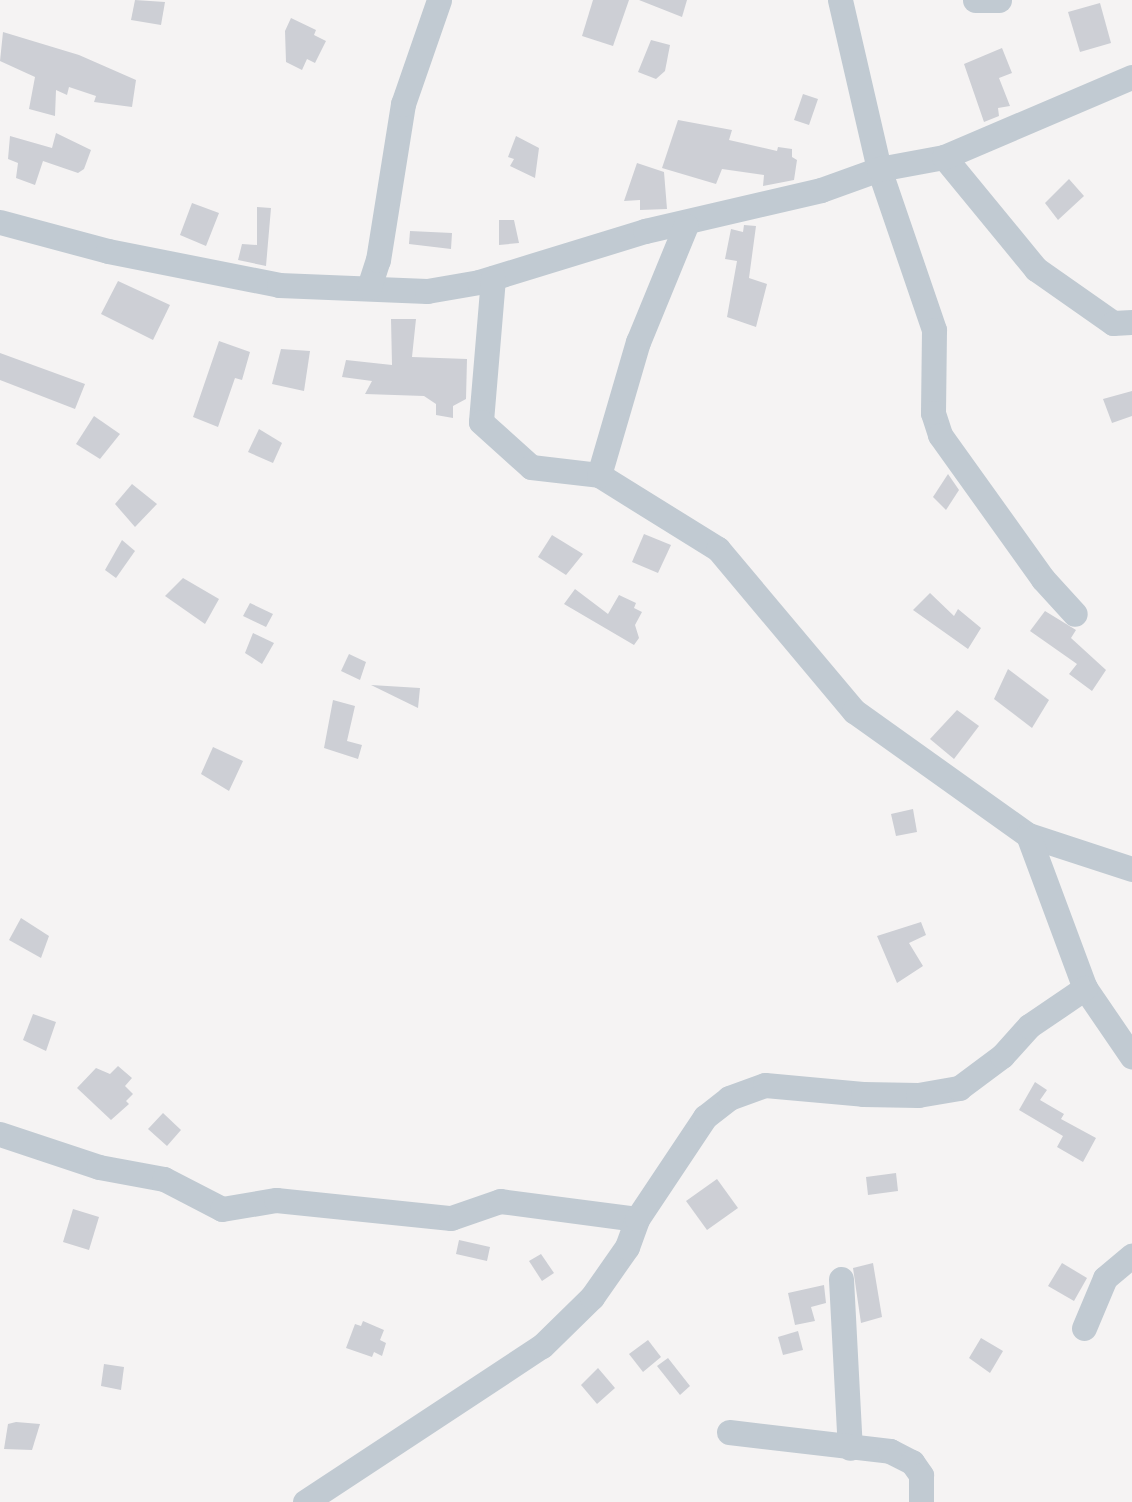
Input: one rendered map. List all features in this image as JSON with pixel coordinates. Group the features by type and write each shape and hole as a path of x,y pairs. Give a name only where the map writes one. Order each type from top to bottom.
{"street":[{"path":"370,287 378,260 403,104 439,0"},
{"path":"840,0 879,169 934,330 934,412 940,436 1043,580 1075,614"},
{"path":"975,0 999,0"},
{"path":"0,222 108,250 280,285 428,291 493,278 646,231 686,225 822,190 879,169 944,157 1132,77"},
{"path":"944,157 1036,269 1112,324 1132,322"},
{"path":"599,475 638,342 686,225"},
{"path":"493,278 480,422 531,467 599,475 718,550 854,711 1028,835 1132,869"},
{"path":"1028,835 1085,988 1132,1057"},
{"path":"304,1502 542,1346 592,1297 627,1247 636,1219 704,1117 729,1098 764,1085 864,1094 918,1094 959,1088 1002,1056 1028,1026 1085,988"},
{"path":"0,1134 99,1167 164,1179 222,1209 276,1200 451,1218 500,1202 602,1218 636,1219"},
{"path":"1084,1328 1106,1278 1132,1255"},
{"path":"841,1279 850,1448"},
{"path":"729,1432 890,1451 912,1462 921,1475 921,1502"}],"building":[{"path":"135,0 165,2 161,25 131,20"},
{"path":"593,0 629,0 613,46 582,36"},
{"path":"639,0 687,0 682,17"},
{"path":"1100,3 1111,43 1080,52 1068,12"},
{"path":"291,18 316,30 314,35 326,41 315,63 307,59 302,70 286,62 285,31"},
{"path":"3,32 79,55 136,80 132,107 94,102 96,96 69,87 67,95 56,90 55,116 29,109 35,77 0,61"},
{"path":"651,40 670,45 665,71 656,79 638,72"},
{"path":"1002,48 1012,73 999,78 1010,106 998,108 999,116 984,122 964,64"},
{"path":"803,94 818,99 809,125 794,120"},
{"path":"678,120 732,130 729,140 777,151 778,147 792,149 792,157 797,160 794,180 763,186 764,175 722,169 716,184 662,168"},
{"path":"56,133 91,150 84,169 78,173 43,161 35,185 16,178 18,163 8,159 10,136 52,148"},
{"path":"516,136 539,148 535,178 510,166 514,159 508,157"},
{"path":"637,163 664,172 667,209 640,210 640,200 624,201"},
{"path":"1069,179 1084,196 1058,220 1045,203"},
{"path":"192,203 219,213 206,246 180,235"},
{"path":"257,207 271,208 266,266 238,260 242,244 257,245"},
{"path":"499,220 514,220 519,243 499,245"},
{"path":"744,225 756,226 749,278 767,284 756,327 727,317 737,261 725,259 731,229 743,232"},
{"path":"410,231 452,233 451,249 409,244"},
{"path":"118,281 170,305 153,340 101,314"},
{"path":"391,319 416,319 412,357 467,359 466,399 453,406 453,418 436,415 436,404 424,396 365,394 372,381 342,377 346,360 392,365"},
{"path":"219,341 250,352 242,380 235,378 218,427 193,417"},
{"path":"281,349 310,351 304,391 272,384"},
{"path":"0,353 85,384 75,409 0,380"},
{"path":"1132,391 1132,416 1112,423 1103,399"},
{"path":"94,416 120,434 100,459 76,444"},
{"path":"259,429 282,443 273,463 248,452"},
{"path":"948,474 959,490 946,510 933,497"},
{"path":"132,484 157,504 135,527 115,504"},
{"path":"644,534 671,545 658,573 632,562"},
{"path":"552,535 583,554 566,575 538,557"},
{"path":"122,540 135,551 116,578 105,570"},
{"path":"183,578 219,599 205,624 165,596"},
{"path":"575,589 608,614 619,595 636,603 634,608 642,612 635,625 639,638 634,645 564,604"},
{"path":"930,593 954,616 958,609 981,628 968,649 913,610"},
{"path":"250,603 273,614 266,627 243,616"},
{"path":"1045,611 1076,630 1071,638 1106,670 1092,691 1069,674 1077,664 1030,631"},
{"path":"253,633 274,643 262,664 245,653"},
{"path":"349,654 366,662 360,680 341,671"},
{"path":"1008,669 1049,700 1032,728 994,699"},
{"path":"371,685 420,688 418,708"},
{"path":"333,700 355,706 347,741 362,745 358,759 324,748"},
{"path":"957,710 979,726 954,759 930,739"},
{"path":"213,747 243,761 229,791 201,774"},
{"path":"913,809 917,832 896,836 891,814"},
{"path":"21,918 49,936 41,958 9,940"},
{"path":"921,922 926,935 909,943 923,966 897,983 877,936"},
{"path":"33,1014 56,1022 46,1051 23,1040"},
{"path":"118,1066 132,1078 125,1086 133,1094 126,1101 129,1104 111,1120 77,1088 96,1068 110,1074"},
{"path":"1035,1082 1047,1090 1040,1100 1064,1114 1061,1119 1096,1138 1083,1162 1057,1147 1063,1136 1019,1110"},
{"path":"163,1113 181,1130 167,1146 148,1129"},
{"path":"896,1173 898,1191 868,1195 866,1177"},
{"path":"717,1179 738,1208 707,1230 686,1201"},
{"path":"73,1209 99,1217 89,1250 63,1242"},
{"path":"459,1240 490,1247 487,1261 456,1254"},
{"path":"541,1254 554,1273 542,1281 529,1261"},
{"path":"873,1263 882,1317 861,1323 853,1268"},
{"path":"1062,1263 1087,1278 1074,1301 1048,1286"},
{"path":"824,1285 826,1303 811,1307 815,1321 795,1325 788,1293"},
{"path":"363,1321 384,1330 380,1340 386,1343 382,1356 374,1352 372,1357 346,1348 355,1324 361,1326"},
{"path":"798,1331 803,1350 783,1355 778,1337"},
{"path":"981,1338 1003,1351 990,1373 969,1358"},
{"path":"648,1340 661,1357 643,1372 629,1354"},
{"path":"668,1358 690,1386 680,1395 657,1366"},
{"path":"104,1364 124,1367 121,1390 101,1386"},
{"path":"598,1368 615,1388 597,1404 581,1385"},
{"path":"8,1424 40,1424 32,1450 4,1449"}]}
